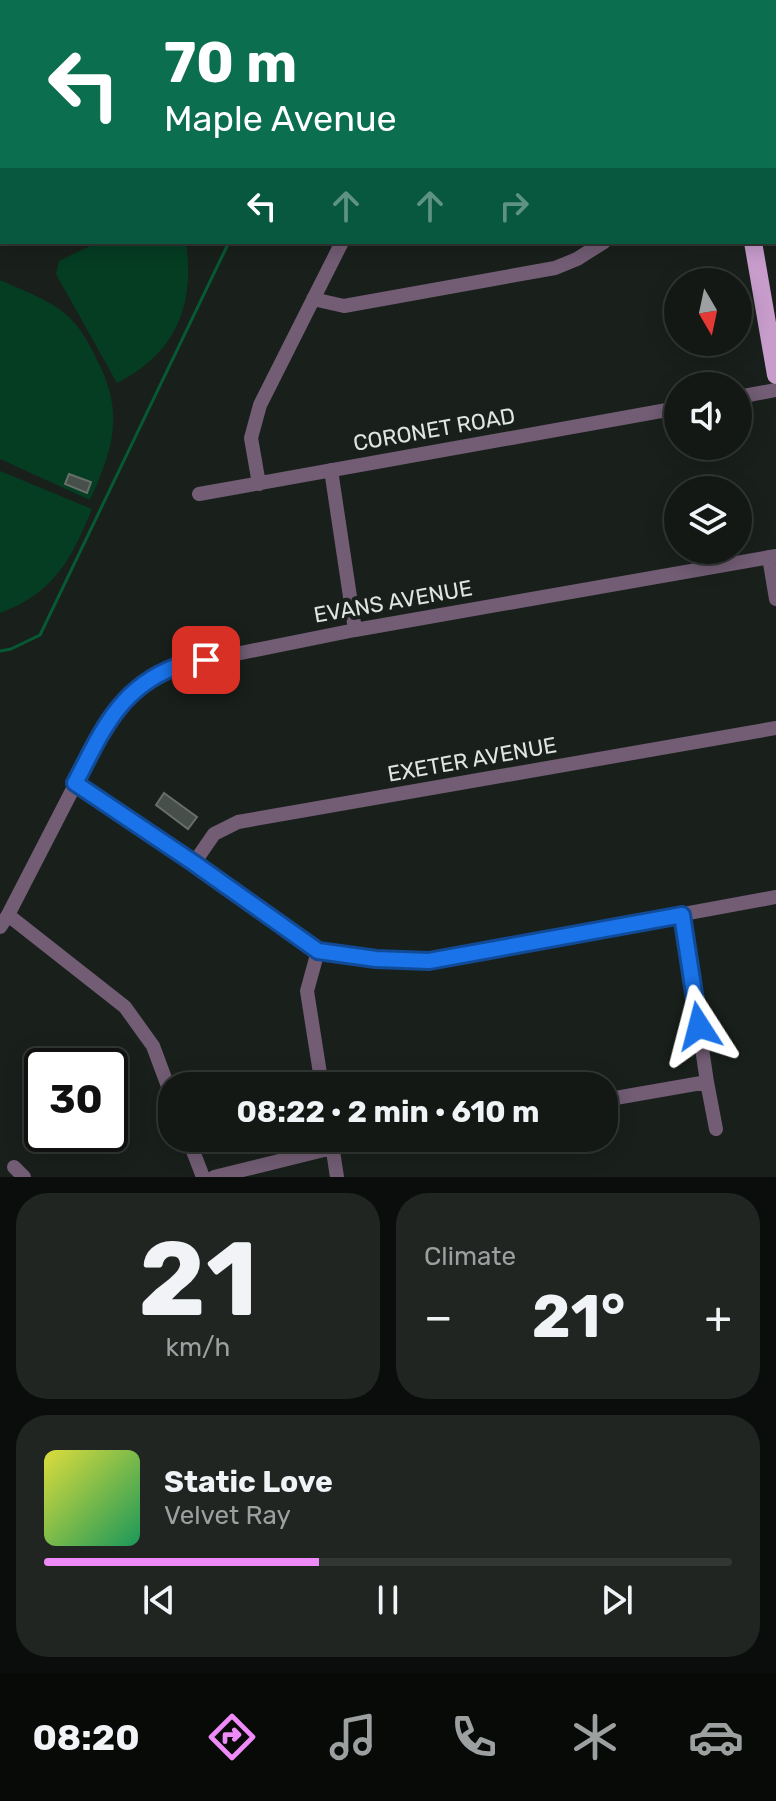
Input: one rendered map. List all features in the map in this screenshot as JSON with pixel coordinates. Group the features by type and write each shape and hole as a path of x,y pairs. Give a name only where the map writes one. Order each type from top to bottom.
{"main road":[{"path":"753,244 776,375"}],"street":[{"path":"259,484 251,438 260,405 341,244"},
{"path":"313,299 344,306 555,268 601,244"},
{"path":"752,394 776,390"},
{"name":"CORONET ROAD","path":"199,494 664,411"},
{"path":"331,470 355,630"},
{"path":"772,556 776,599"},
{"name":"EVANS AVENUE","path":"4,921 111,715 138,686 176,666 355,630 772,556"},
{"name":"EXETER AVENUE","path":"194,863 214,834 238,822 776,728"},
{"path":"75,783 318,951 376,959 429,961 776,897"},
{"path":"682,915 716,1129"},
{"path":"4,921 125,1007 153,1046 163,1072"},
{"path":"318,951 307,991 320,1072"},
{"path":"618,1098 707,1082"},
{"path":"193,1152 203,1177"},
{"path":"214,1177 300,1152"},
{"path":"333,1152 337,1177"}],"green space":[{"path":"94,244 186,244 187,287 177,325 154,357 117,383 56,274 59,261"},
{"path":"0,280 46,301 70,318 89,343 106,379 111,397 113,431 105,464 90,500 0,459"},
{"path":"0,471 92,509 58,573 34,595 0,613"}],"building":[{"path":"69,474 91,482 87,493 65,484"},
{"path":"164,793 197,817 188,829 156,805"}],"waterway":[{"path":"0,651 40,635 228,244"}],"route":[{"path":"206,660 176,666 138,686 111,715 75,783 318,951 376,959 429,961 682,915 699,1026"}]}
